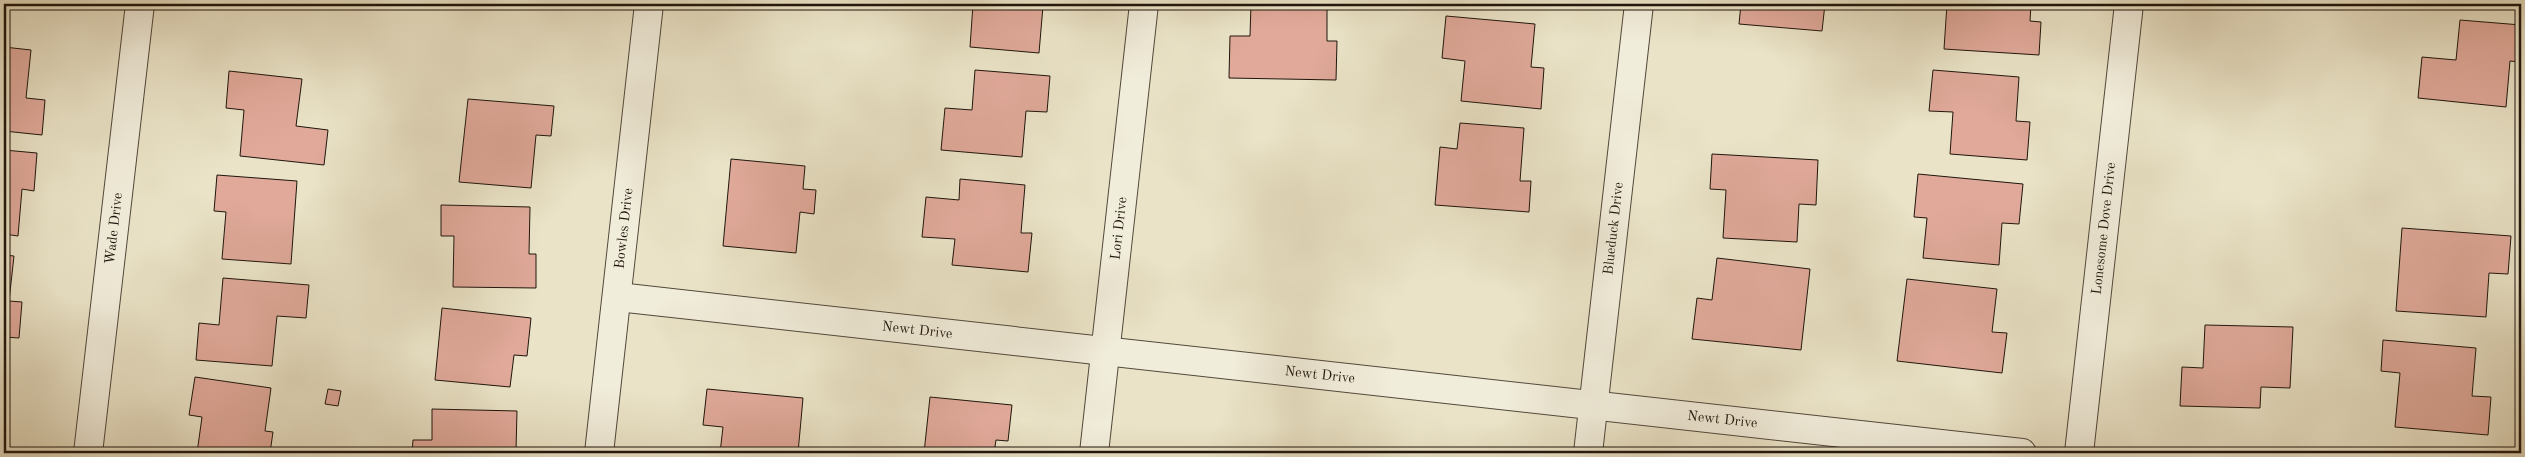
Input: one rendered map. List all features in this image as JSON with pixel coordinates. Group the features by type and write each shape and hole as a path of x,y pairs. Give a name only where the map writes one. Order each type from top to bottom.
{"street":[{"name":"Wade Drive","path":"88,453 140,4"},
{"name":"Bowles Drive","path":"599,453 618,297 649,4"},
{"name":"Lori Drive","path":"1094,453 1144,4"},
{"name":"Blueduck Drive","path":"1588,453 1639,4"},
{"name":"Lonesome Dove Drive","path":"2079,453 2129,4"},
{"name":"Newt Drive","path":"618,297 2022,453"}],"building":[{"path":"973,4 1057,4 1057,7 1043,6 1039,53 970,47"},
{"path":"1251,4 1327,4 1327,41 1337,41 1336,80 1229,78 1230,36 1250,36"},
{"path":"1741,4 1825,4 1822,31 1739,24"},
{"path":"1947,4 2031,4 2030,21 2041,22 2039,55 1944,49"},
{"path":"1446,16 1535,24 1531,67 1544,68 1541,109 1461,101 1465,61 1442,58"},
{"path":"2460,20 2521,25 2521,62 2510,61 2506,107 2418,98 2422,57 2456,60"},
{"path":"4,47 31,50 26,98 45,100 42,135 4,131"},
{"path":"975,70 1050,76 1047,112 1026,111 1022,157 941,150 945,108 972,110"},
{"path":"1933,70 2019,77 2016,121 2030,122 2027,160 1950,154 1953,112 1929,111"},
{"path":"229,71 302,79 296,126 328,130 324,165 240,156 244,110 226,108"},
{"path":"468,99 554,106 551,136 536,135 531,188 459,182"},
{"path":"1460,123 1524,128 1520,181 1531,181 1529,212 1435,205 1440,147 1457,149"},
{"path":"4,150 37,153 34,191 22,189 18,236 4,234"},
{"path":"1712,154 1818,160 1816,205 1799,204 1797,242 1723,238 1726,190 1710,189"},
{"path":"731,159 805,166 803,189 816,190 814,214 800,212 796,253 723,246"},
{"path":"1918,174 2023,184 2019,224 2002,223 1999,265 1923,258 1927,218 1914,217"},
{"path":"217,175 297,181 291,264 222,259 226,212 214,211"},
{"path":"960,179 1025,185 1021,233 1032,233 1028,272 952,265 955,239 922,237 926,197 959,200"},
{"path":"441,205 530,207 529,254 536,254 536,288 453,287 454,236 441,236"},
{"path":"2402,228 2511,236 2508,274 2489,273 2486,317 2396,311"},
{"path":"4,255 14,256 9,301 22,302 19,338 4,337"},
{"path":"1717,258 1810,269 1801,350 1692,339 1697,298 1712,300"},
{"path":"223,278 309,285 306,318 277,316 272,366 196,360 199,323 219,325"},
{"path":"1907,279 1997,289 1992,332 2007,333 2002,373 1897,361"},
{"path":"442,308 531,318 527,356 514,355 510,387 435,380"},
{"path":"2205,325 2293,327 2290,388 2261,387 2260,408 2180,406 2182,367 2203,368"},
{"path":"2383,340 2476,348 2472,396 2491,397 2488,435 2395,427 2400,373 2381,371"},
{"path":"195,377 271,388 265,431 273,432 270,453 197,453 202,417 189,415"},
{"path":"328,389 341,391 338,406 325,404"},
{"path":"707,389 803,398 798,453 720,453 723,427 703,425"},
{"path":"930,397 1012,405 1008,441 996,440 994,453 924,453"},
{"path":"432,409 517,411 516,450 487,449 487,453 412,453 413,440 432,440"}]}
